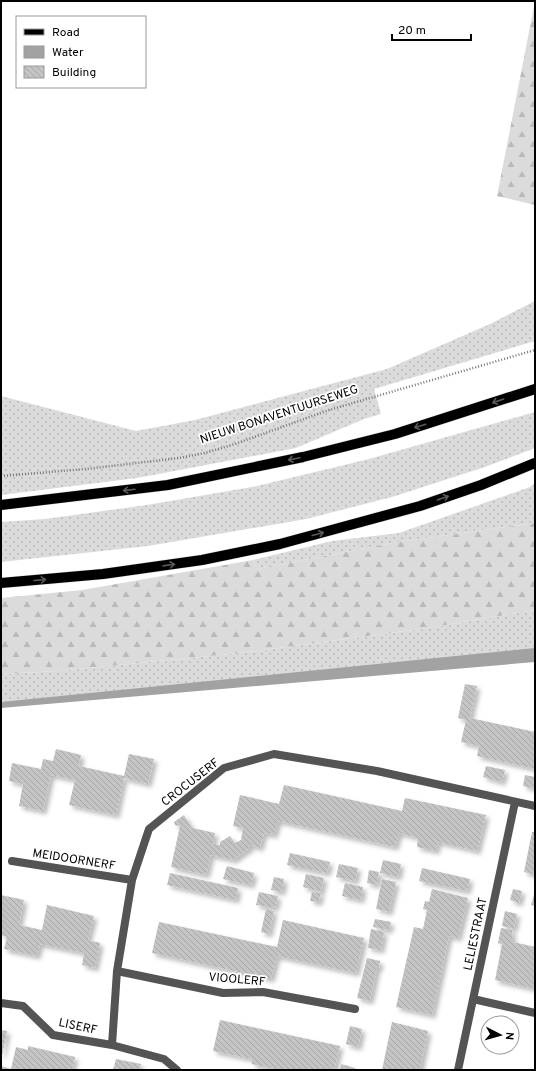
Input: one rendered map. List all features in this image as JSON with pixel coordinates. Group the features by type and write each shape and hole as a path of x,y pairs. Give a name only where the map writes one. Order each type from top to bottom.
{"main road":[{"path":"1,505 168,485 304,457 395,434 535,389"},
{"path":"1,583 103,574 202,560 280,544 420,506 481,485 535,463"}],"street":[{"name":"CROCUSERF","path":"112,1045 117,971 132,880 149,829 224,768 274,754 376,771 535,806"},
{"name":"LELIESTRAAT","path":"458,1070 515,802"},
{"name":"MEIDOORNERF","path":"12,861 132,880"},
{"name":"VIOOLERF","path":"117,971 223,993 263,992 355,1009"},
{"path":"473,1000 535,1013"},
{"name":"LISERF","path":"1,1003 23,1006 53,1035 112,1045"},
{"path":"112,1045 164,1059 177,1070"}],"path":[{"name":"NIEUW BONAVENTUURSEWEG","path":"1,476 86,469 179,458 205,452 235,444 329,410 535,350"}],"green space":[{"path":"535,1 535,205 497,196"},
{"path":"535,301 535,341 374,389 381,414 364,419 296,448 137,478 1,495 1,396 136,431 195,420 387,369 490,324"},
{"path":"535,412 535,448 485,467 392,497 306,519 148,546 1,562 1,522 45,519 147,505 257,486 369,459"},
{"path":"535,483 535,523 398,542 257,569 253,560 332,541 399,533 530,487"},
{"path":"535,523 535,610 427,628 241,653 58,671 1,674 1,598 82,590 253,560 257,569 398,542"},
{"path":"535,610 535,657 1,704 1,674 58,671 241,653 427,628"}],"water":[{"path":"535,648 535,662 1,708 1,702"}],"building":[{"path":"465,684 477,686 470,718 535,732 535,769 477,756 479,746 461,742 466,720 458,718"},
{"path":"56,749 81,755 79,766 124,776 129,754 154,759 148,784 124,778 116,815 69,805 75,780 51,775 43,811 19,806 23,784 9,781 12,763 41,769 43,759 53,761"},
{"path":"486,766 505,770 502,782 483,777"},
{"path":"525,775 535,777 535,789 523,786"},
{"path":"284,785 402,811 405,798 486,815 477,851 438,842 436,851 417,847 418,838 399,833 395,847 278,821 274,835 264,833 260,848 250,845 250,848 233,860 211,855 206,875 171,867 180,826 175,825 174,822 184,815 192,828 215,833 213,844 220,845 220,842 230,836 235,843 241,840 243,828 233,826 240,795 279,804"},
{"path":"532,832 535,832 535,875 524,872"},
{"path":"290,853 330,862 327,873 287,865"},
{"path":"383,860 401,864 398,877 380,873"},
{"path":"339,864 358,868 355,881 336,877"},
{"path":"227,866 254,873 251,885 223,879"},
{"path":"422,868 470,879 467,891 419,881"},
{"path":"369,870 379,872 377,885 367,883"},
{"path":"170,873 238,888 236,900 167,885"},
{"path":"306,874 324,878 321,892 303,887"},
{"path":"274,877 284,879 282,892 271,890"},
{"path":"382,879 396,882 389,912 376,909"},
{"path":"345,883 363,887 361,900 342,896"},
{"path":"432,889 468,898 458,938 449,936 432,1015 396,1007 414,927 423,929 427,910 423,909 425,901 429,902"},
{"path":"513,889 522,891 519,903 510,900"},
{"path":"535,891 535,906 531,905"},
{"path":"259,892 278,896 275,908 256,905"},
{"path":"312,892 321,893 319,902 310,901"},
{"path":"1,895 24,900 19,925 42,930 47,905 94,916 88,940 100,943 95,968 82,965 84,953 40,944 37,956 4,949 7,937 1,935"},
{"path":"266,909 274,911 269,934 261,932"},
{"path":"505,911 517,914 514,929 502,926"},
{"path":"375,919 391,922 389,930 373,927"},
{"path":"283,920 364,938 356,973 277,956 271,979 152,953 159,922 277,947"},
{"path":"501,928 512,930 513,942 535,947 535,989 495,980 502,944 498,943"},
{"path":"371,929 384,932 381,950 368,948"},
{"path":"367,958 380,961 379,968 377,968 370,1001 357,998"},
{"path":"220,1020 340,1046 334,1070 279,1070 252,1064 252,1059 213,1051"},
{"path":"392,1022 428,1031 420,1070 382,1070"},
{"path":"350,1026 362,1029 358,1047 346,1044"},
{"path":"1,1030 7,1031 2,1056 1,1056"},
{"path":"28,1046 75,1057 72,1070 1,1070 1,1066 11,1069 16,1047 28,1050"},
{"path":"116,1059 141,1064 139,1070 113,1070"},
{"path":"341,1064 355,1068 354,1070 340,1070"}]}
